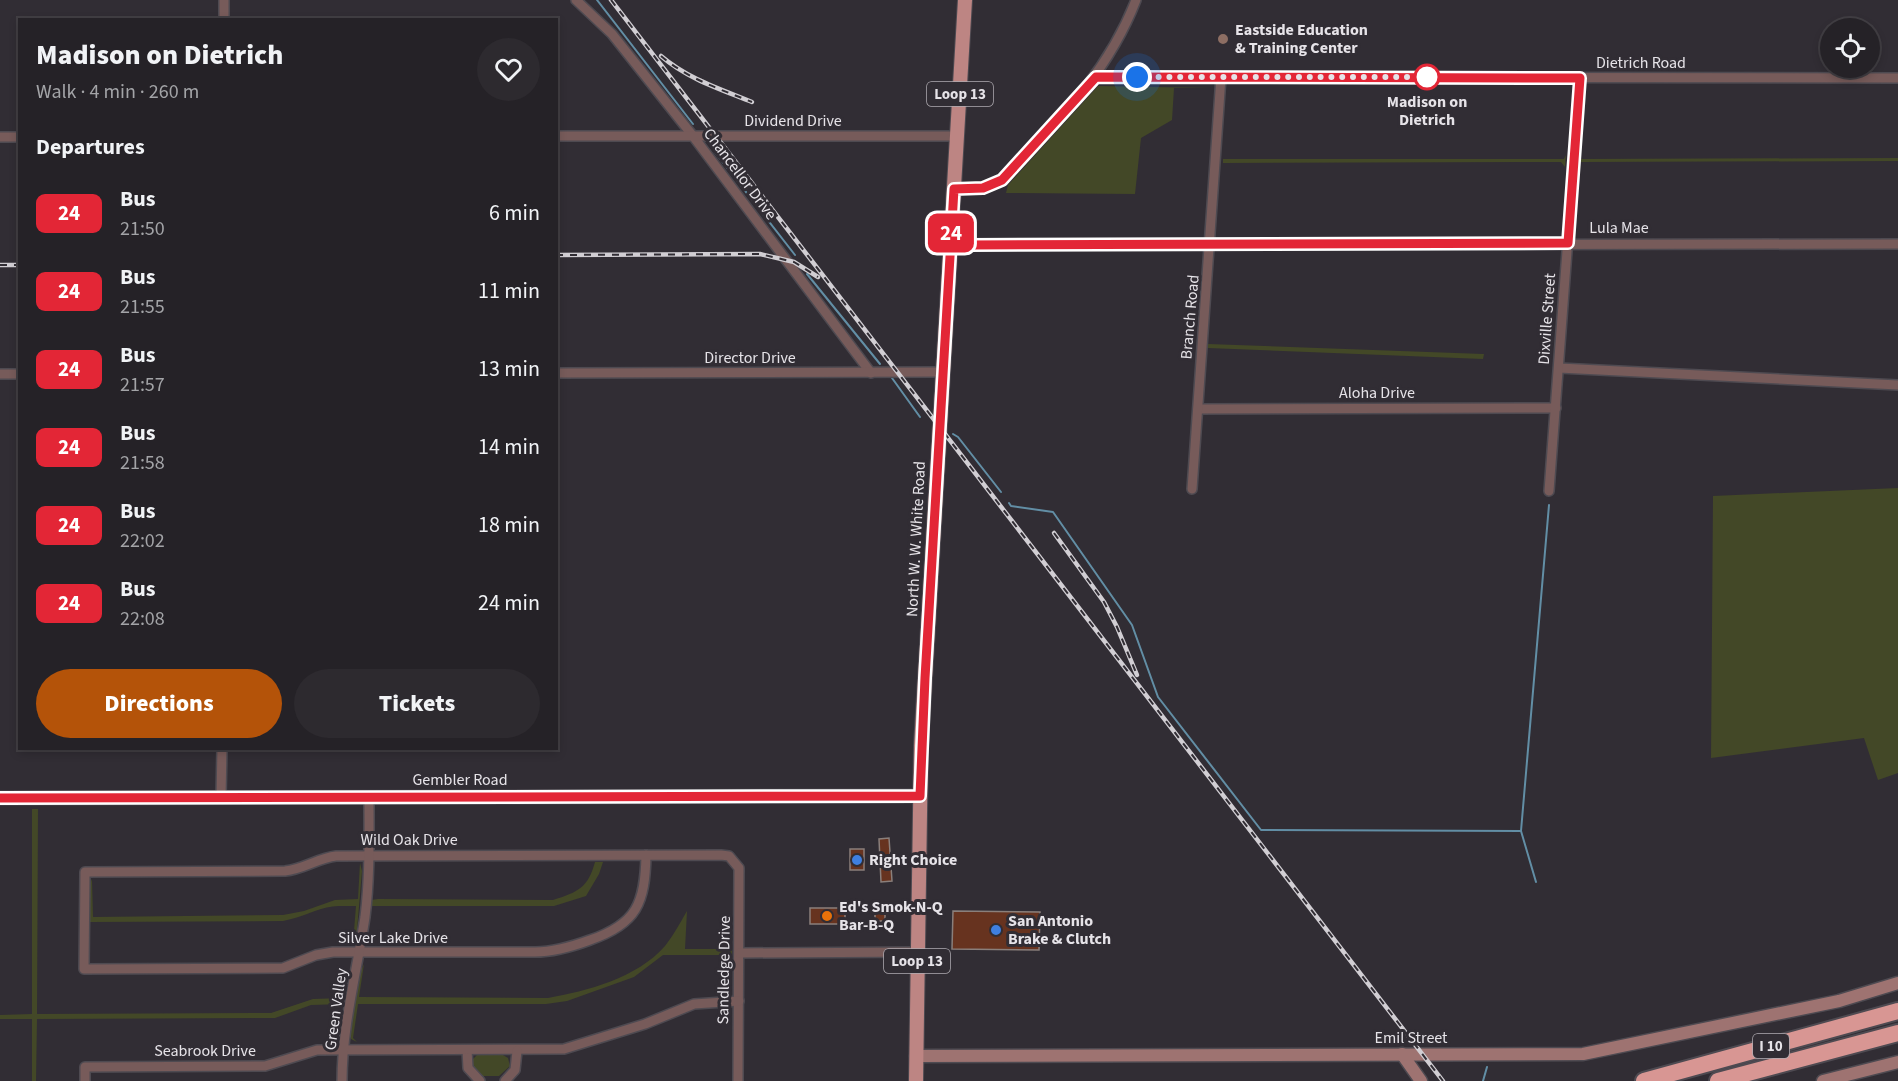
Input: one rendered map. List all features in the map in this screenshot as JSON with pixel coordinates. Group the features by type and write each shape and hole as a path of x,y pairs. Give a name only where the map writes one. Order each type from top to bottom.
{"highway":[{"name":"I 10","path":"1644,1081 1898,1011"},
{"name":"I 10","path":"1718,1081 1898,1032"}],"main road":[{"name":"North W. W. White Road","path":"916,1081 920,796 925,678 965,0"},
{"name":"Gembler Road","path":"0,798 920,796"},
{"name":"Emil Street","path":"916,1056 1548,1055 1592,1052 1839,1001 1898,983"},
{"path":"1402,1054 1420,1079"},
{"path":"1420,1079 1422,1062 1432,1054"},
{"path":"1823,1081 1898,1062"}],"street":[{"path":"224,0 224,18"},
{"name":"Chancellor Drive","path":"576,0 612,34 693,136 871,373"},
{"path":"954,189 983,188 1002,180 1096,77 1125,28 1136,0"},
{"name":"Dietrich Road","path":"1096,77 1898,78"},
{"name":"Branch Road","path":"1192,489 1221,77"},
{"name":"Dixville Street","path":"1550,491 1580,78"},
{"name":"Dividend Drive","path":"558,136 958,136"},
{"path":"0,137 18,137"},
{"name":"Lula Mae","path":"950,245 1898,243"},
{"path":"1558,368 1898,385"},
{"name":"Director Drive","path":"558,373 943,372"},
{"path":"0,374 18,374"},
{"name":"Aloha Drive","path":"1198,409 1556,408"},
{"path":"221,797 222,750"},
{"name":"Green Valley","path":"342,1081 365,914 369,855 369,797"},
{"name":"Wild Oak Drive","path":"84,969 85,872 285,871 302,868 328,857 369,855 721,855 734,860"},
{"name":"Silver Lake Drive","path":"84,969 283,968 323,954 549,952 608,934 625,924 631,917 645,887 646,855"},
{"name":"Sandledge Drive","path":"734,860 739,868 738,1081"},
{"path":"740,953 917,952"},
{"name":"Seabrook Drive","path":"85,1081 85,1067 265,1066 280,1063 307,1052 345,1050 518,1051 577,1047 645,1024 686,1006 703,1002 739,1001"},
{"path":"467,1050 468,1068 480,1081"},
{"path":"505,1081 515,1070 518,1051"}],"green space":[{"path":"1098,86 1212,88 1174,88 1172,120 1141,138 1135,194 1006,193 1008,185"},
{"path":"1566,155 1565,167 1561,162 1223,163 1223,159 1564,159"},
{"path":"1898,158 1898,161 1581,162 1581,159"},
{"path":"1208,344 1484,354 1483,359 1208,348"},
{"path":"1898,488 1898,773 1878,780 1864,738 1711,758 1713,496"},
{"path":"32,809 38,809 37,1014 271,1013 313,999 344,998 343,1004 311,1005 275,1018 37,1019 36,1081 32,1081 32,1019 0,1019 0,1015 32,1014"},
{"path":"595,862 603,862 586,896 554,906 370,906 371,900 378,899 553,900 581,888 589,878"},
{"path":"360,863 362,871 357,930 353,943 356,906 325,908 283,921 89,922 89,886 92,879 93,917 283,915 304,911 335,900 358,899"},
{"path":"687,911 685,949 732,949 732,955 663,955 634,977 567,1001 546,1004 358,1004 353,1038 357,1042 351,1039 353,1001 364,964 359,997 548,998 595,987 640,967 665,946"},
{"path":"477,1055 503,1055 508,1058 510,1066 499,1076 483,1076 472,1065"}],"building":[{"path":"889,838 892,881 881,882 879,839"},
{"name":"Right Choice","path":"850,849 864,849 864,870 850,870"},
{"path":"875,903 885,903 885,921 875,921"},
{"name":"Ed's Smok-N-Q Bar-B-Q","path":"810,908 845,908 845,924 810,924"},
{"name":"San Antonio Brake & Clutch","path":"953,911 1040,912 1039,950 952,949"}],"waterway":[{"path":"597,0 693,124"},
{"path":"714,151 795,255"},
{"path":"807,274 880,364"},
{"path":"892,378 920,417"},
{"path":"953,434 958,437 1001,492"},
{"path":"1009,503 1011,506 1053,512 1132,625 1158,697 1261,830 1521,831"},
{"path":"1536,882 1521,831 1549,505"},
{"path":"1483,1081 1487,1067"}],"railway":[{"path":"611,0 1443,1081"},
{"path":"661,56 693,77 752,102"},
{"path":"558,255 760,254 794,262 818,277"},
{"path":"0,265 18,265"},
{"path":"1054,533 1104,602 1137,675"}],"bus line":[{"name":"24","path":"0,798 920,796 954,189 983,188 1002,180 1096,77 1580,78 1568,243 968,245"}],"place":[{"name":"Eastside Education & Training Center","path":"1223,39"},
{"name":"Madison on Dietrich","path":"1427,77"},
{"name":"Right Choice","path":"857,860"},
{"name":"Ed's Smok-N-Q Bar-B-Q","path":"827,916"},
{"name":"San Antonio Brake & Clutch","path":"996,930"}],"route":[{"path":"1137,77 1427,77"}]}
